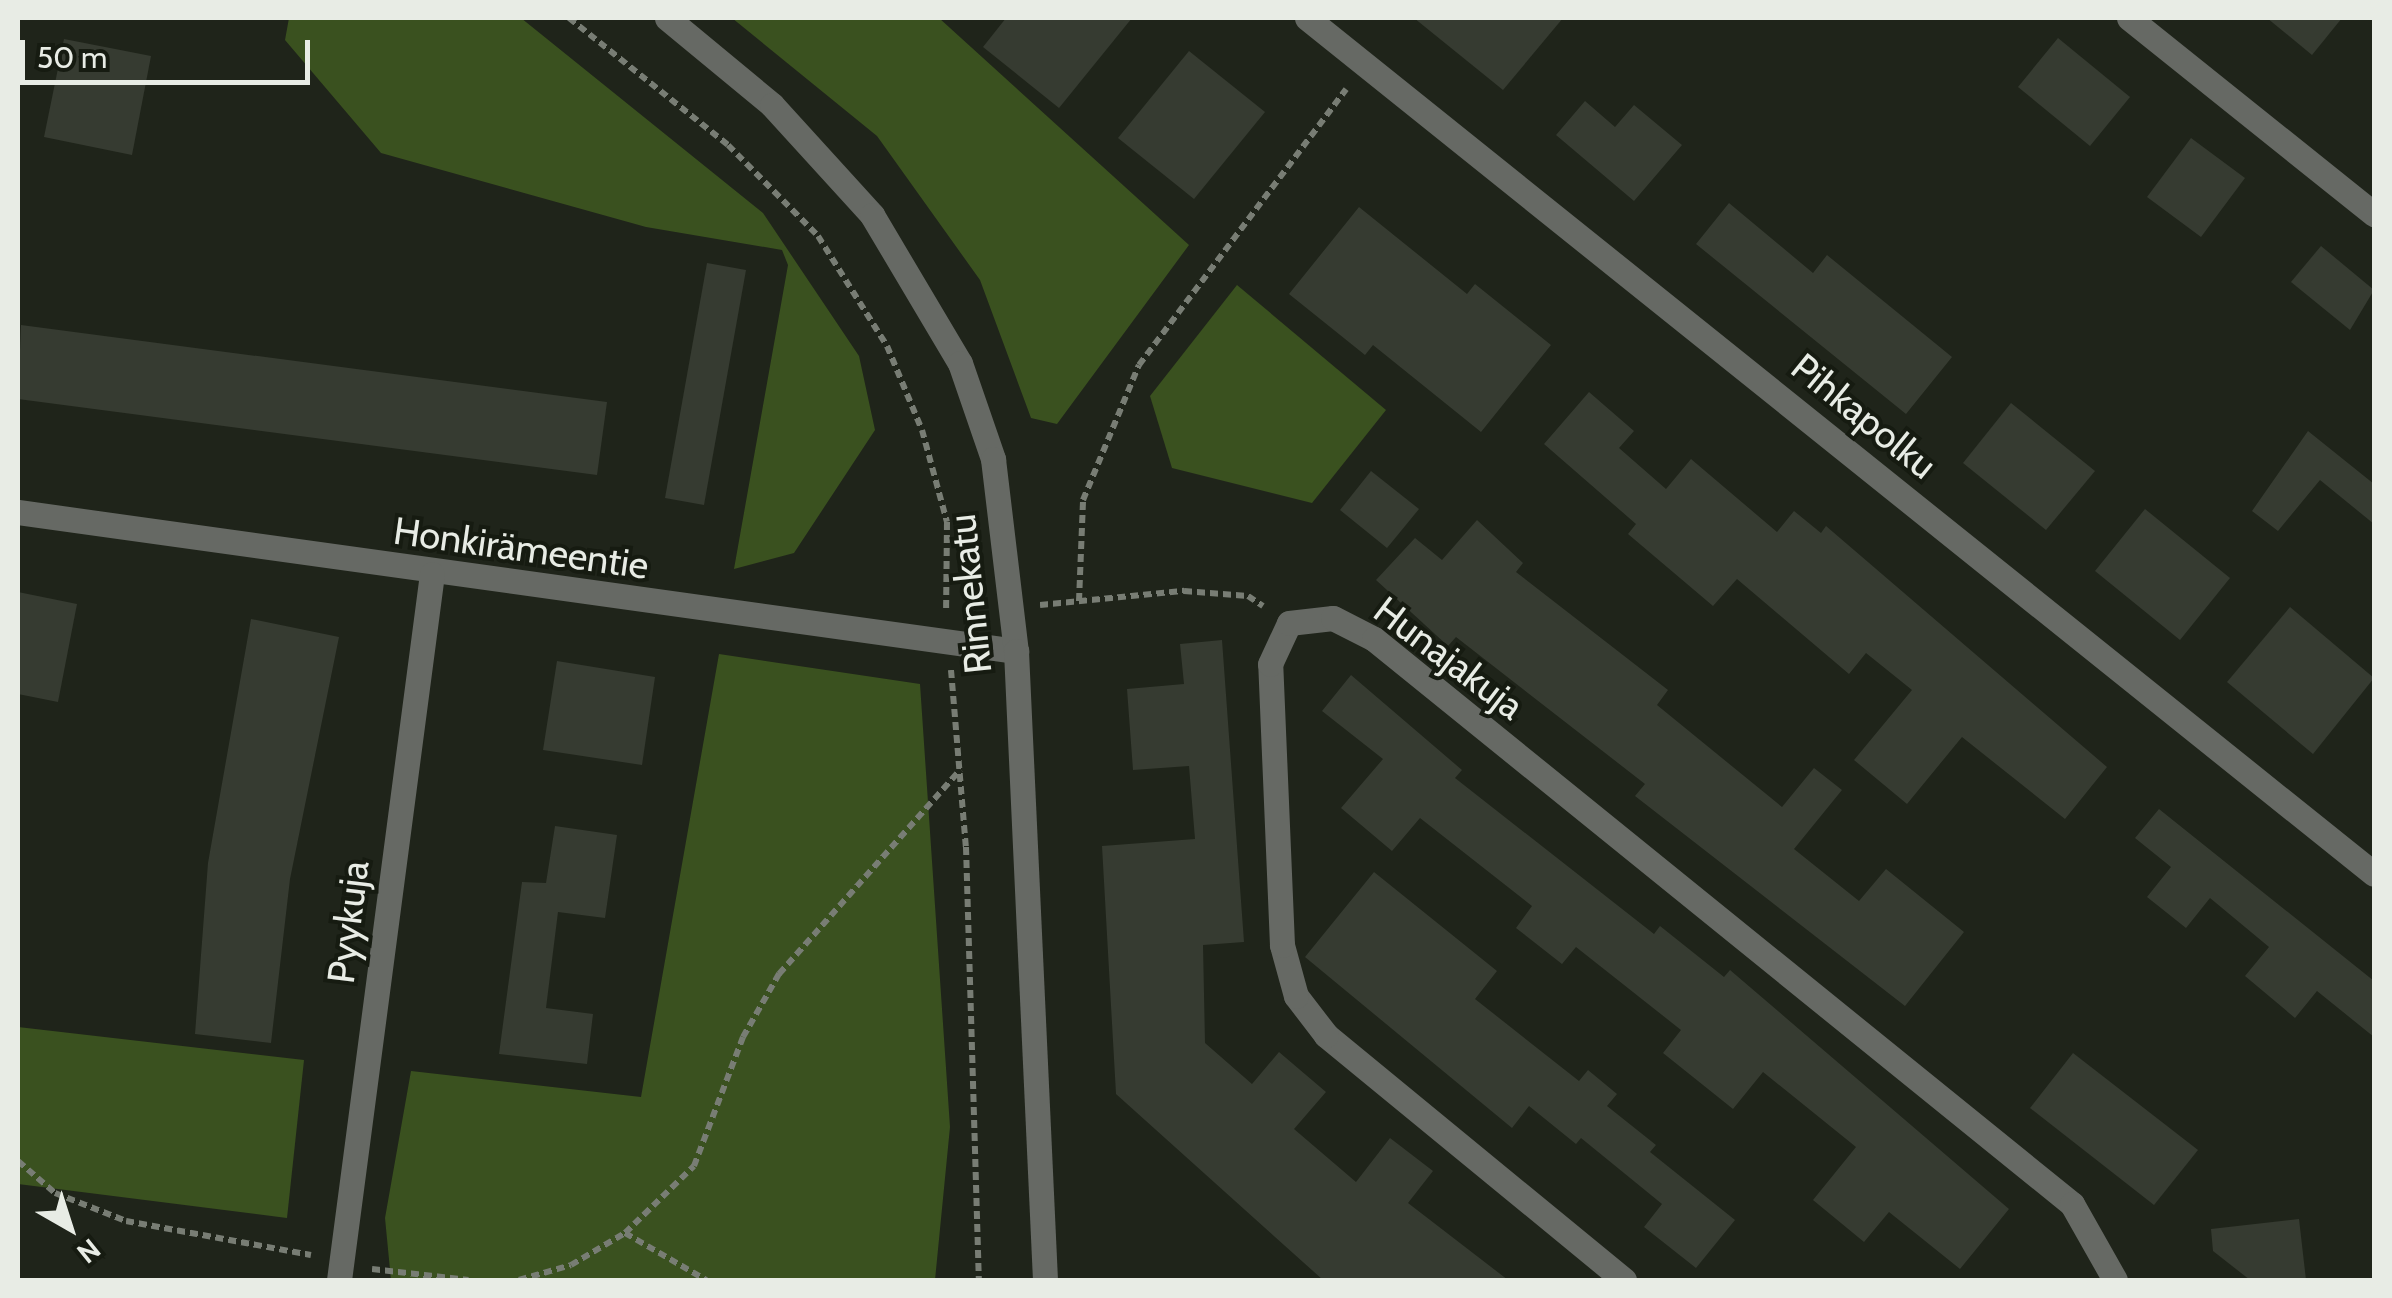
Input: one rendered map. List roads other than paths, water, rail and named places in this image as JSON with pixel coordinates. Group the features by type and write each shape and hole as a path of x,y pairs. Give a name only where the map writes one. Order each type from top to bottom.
{"street":[{"name":"Rinnekatu","path":"667,18 772,105 921,285 993,458 1016,651 1044,1280"},
{"name":"Pihkapolku","path":"1307,18 2374,874"},
{"path":"2129,18 2374,214"},
{"name":"Honkirämeentie","path":"18,512 432,574 1016,651"},
{"name":"Pyykuja","path":"340,1273 432,574"},
{"name":"Hunajakuja","path":"1624,1280 1326,1035 1296,996 1282,945 1270,664 1289,624 1332,618 1374,639 2072,1204 2115,1280"}]}
